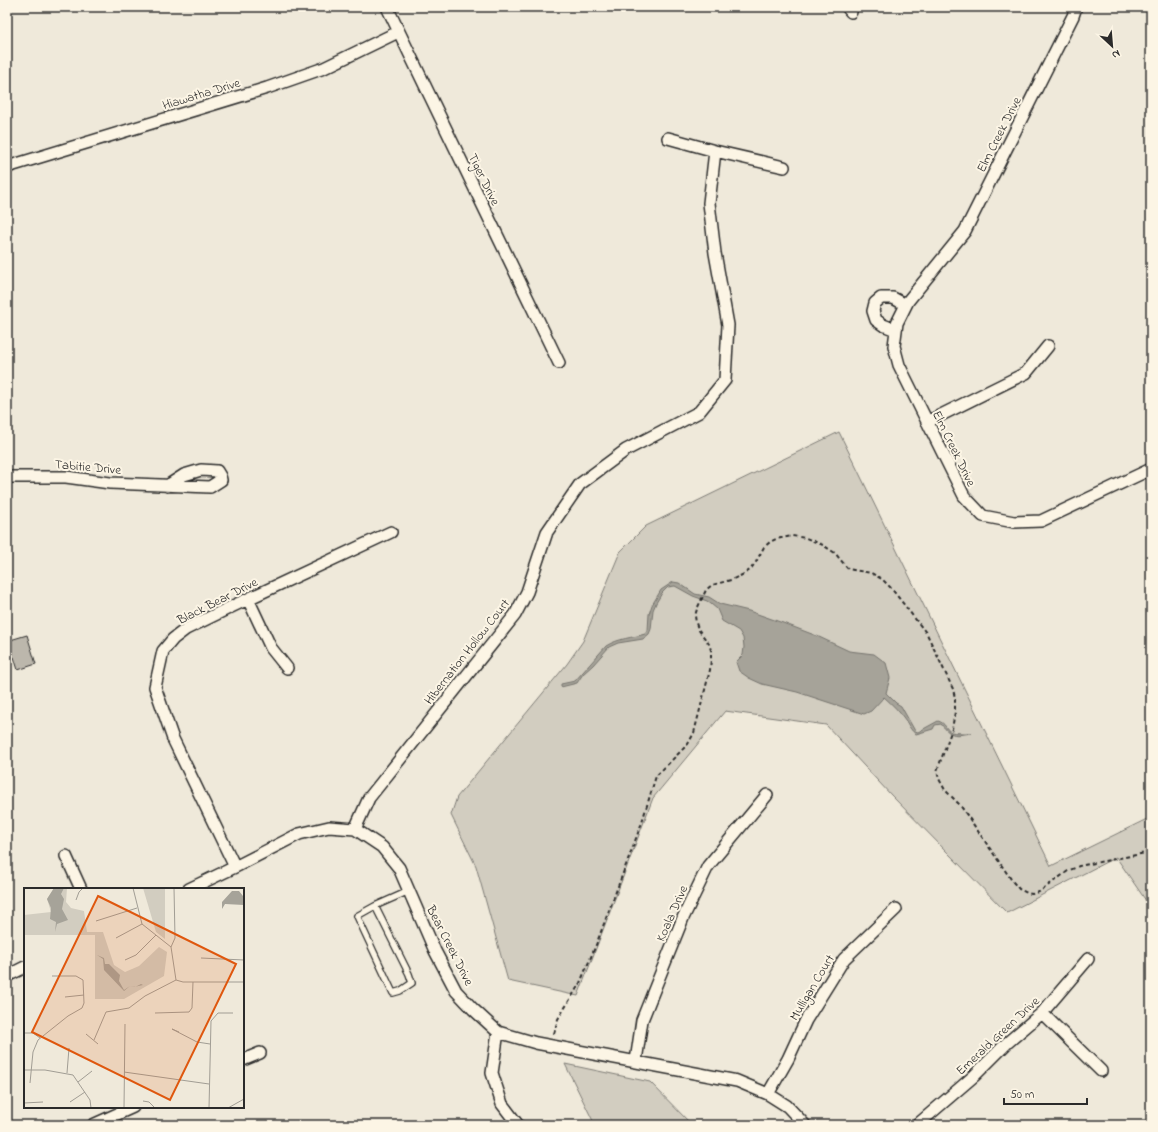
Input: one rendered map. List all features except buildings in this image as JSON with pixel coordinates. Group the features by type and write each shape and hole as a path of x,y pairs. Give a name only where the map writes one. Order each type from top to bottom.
{"street":[{"name":"Tiger Drive","path":"386,7 559,363"},
{"name":"Elm Creek Drive","path":"1076,7 1073,16 965,231 908,301 897,323 894,346 899,365 964,496 982,516 1014,522 1041,521 1151,469"},
{"name":"Hiawatha Drive","path":"7,167 267,88 324,68 398,32"},
{"path":"668,138 715,151 784,167"},
{"name":"Hibernation Hollow Court","path":"355,829 369,798 515,615 527,592 548,532 580,484 626,450 699,412 725,380 728,325 715,253 710,203 715,151"},
{"path":"896,330 883,326 876,320 873,311 875,303 881,298 893,298 906,305"},
{"path":"927,422 1026,373 1048,346"},
{"name":"Tabitie Drive","path":"7,478 66,477 110,483 167,486"},
{"name":"Black Bear Drive","path":"235,867 173,739 154,687 163,651 173,639 186,629 391,532"},
{"path":"248,599 271,648 288,668"},
{"name":"Koala Drive","path":"636,1061 642,1020 683,918 708,866 768,795"},
{"name":"Bear Creek Drive","path":"191,888 299,834 328,827 355,829 382,847 399,868 435,951 456,991 473,1010 498,1032 536,1043 738,1081 768,1094 787,1106 805,1125"},
{"path":"66,856 81,888"},
{"name":"Mulligan Court","path":"768,1094 788,1059 806,1020 844,959 896,909"},
{"name":"Emerald Green Drive","path":"917,1125 974,1076 1042,1013 1088,958"},
{"path":"7,976 24,968"},
{"path":"1042,1013 1101,1071"},
{"path":"498,1032 492,1073 502,1104 518,1125"},
{"path":"244,1060 260,1053"},
{"path":"93,1125 131,1108"}],"lane":[{"path":"375,906 412,983 400,991 393,993 357,916 375,906 409,891"}],"path":[{"path":"554,1034 558,1019 580,983 596,946 641,825 656,776 688,744 694,734 710,670 711,659 709,644 698,629 696,623 697,609 706,590 712,585 731,580 750,570 764,547 770,542 776,540 792,536 806,538 823,545 834,553 848,569 870,573 882,580 891,588 927,634 954,689 956,698 952,729 936,771 938,779 945,790 960,804 1018,889 1032,894 1039,892 1068,871 1079,866 1151,852"}],"shaded area":[{"path":"839,432 1051,866 1151,817 1151,908 1116,857 1007,913 891,795 826,725 725,711 653,798 578,996 508,981 476,866 451,815 457,797 567,664 583,641 620,552 646,526"},
{"path":"673,582 679,583 695,594 709,597 720,604 749,611 783,623 817,636 849,651 874,654 886,663 890,678 886,693 901,706 915,731 918,732 938,721 943,723 951,732 972,733 951,734 941,724 935,725 933,729 916,734 911,730 899,711 884,697 871,711 864,714 797,692 762,684 749,678 739,671 736,662 743,655 744,647 743,638 739,631 722,621 717,609 707,601 693,596 675,586 668,587 656,603 653,610 649,634 643,639 618,643 609,647 583,674 577,683 561,687 561,684 575,681 606,646 611,643 645,634 648,630 649,614 652,605 661,590"},
{"path":"565,1064 650,1082 692,1125 595,1125"}]}
